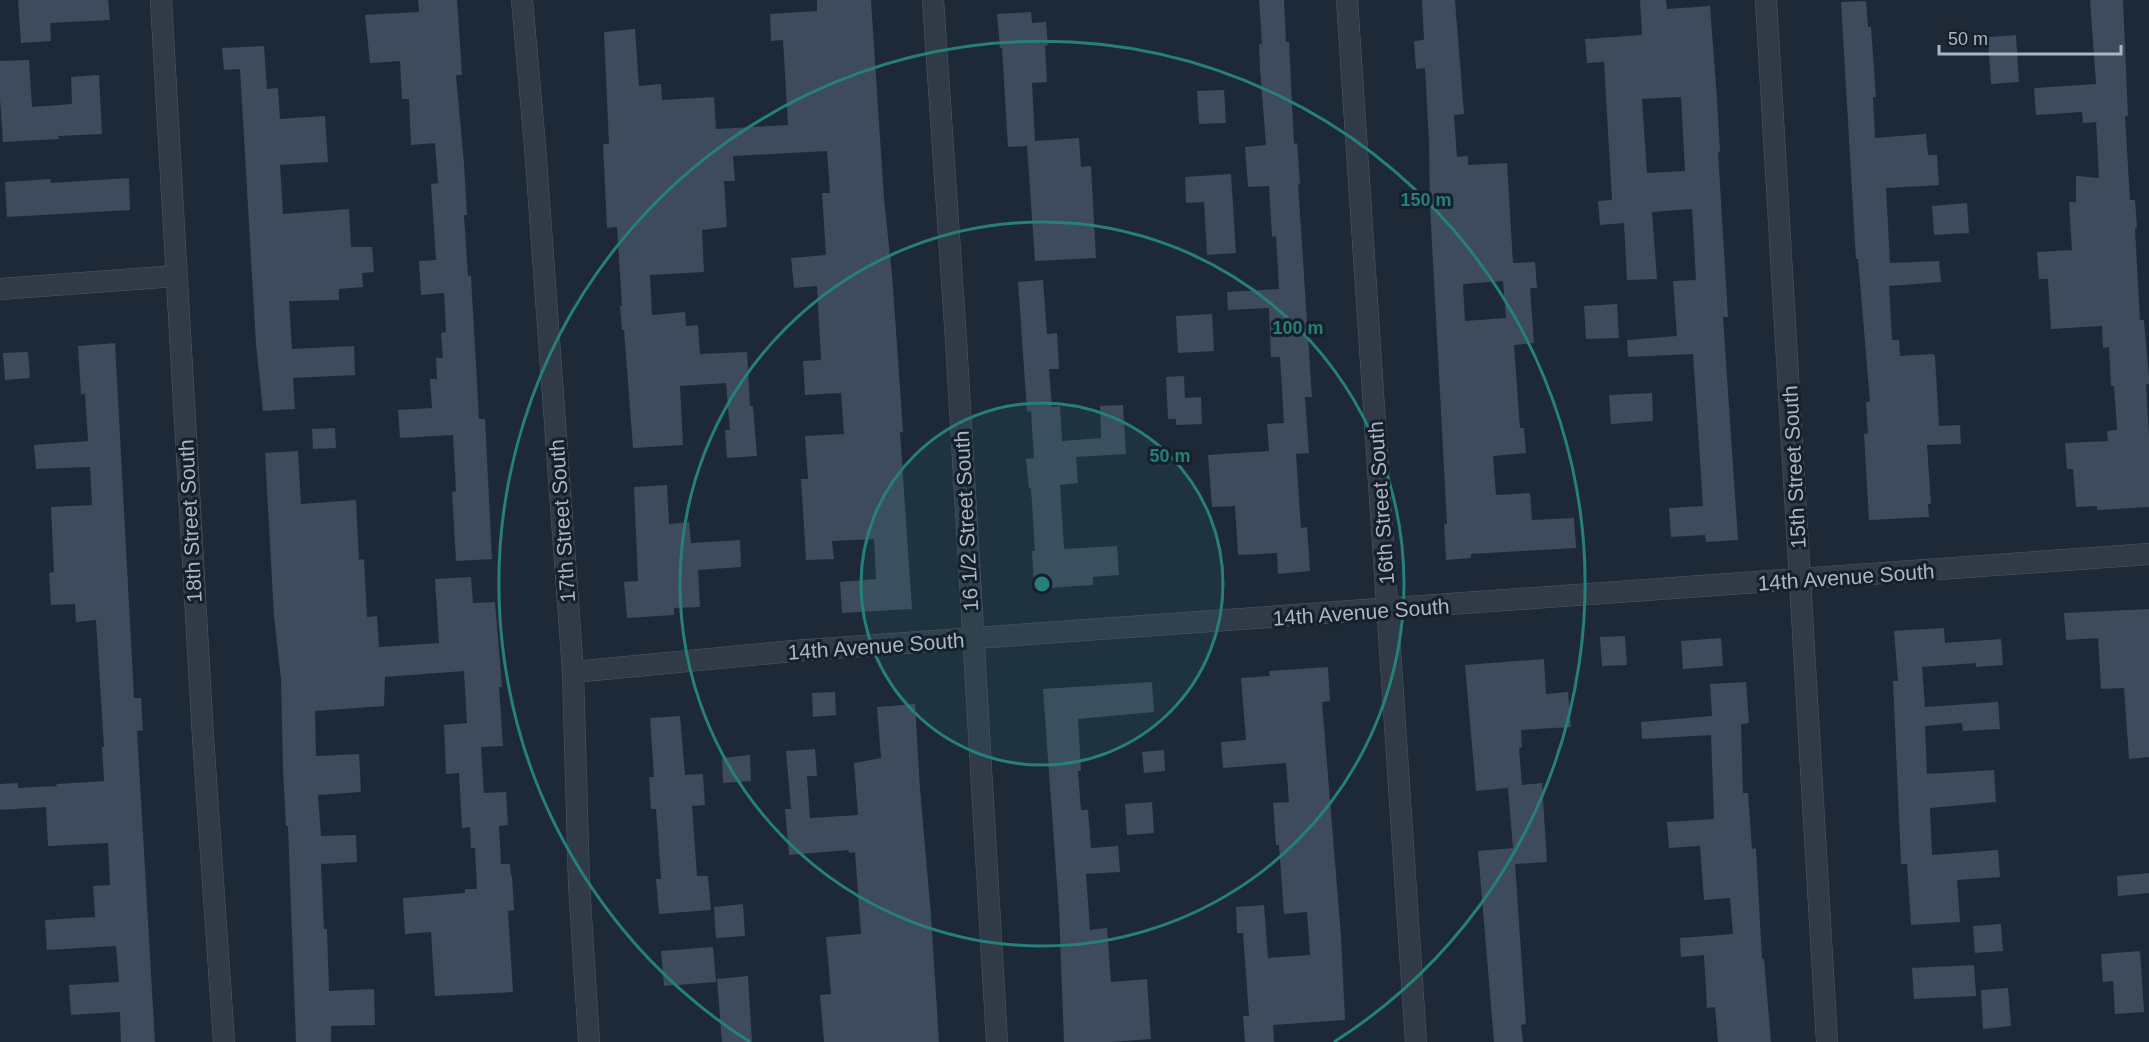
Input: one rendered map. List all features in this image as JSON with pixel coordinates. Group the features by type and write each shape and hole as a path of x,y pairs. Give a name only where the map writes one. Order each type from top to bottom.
{"street":[{"name":"18th Street South","path":"161,0 202,725 224,1042"},
{"name":"17th Street South","path":"522,0 535,146 573,672 579,884 589,1042"},
{"name":"16 1/2 Street South","path":"933,0 957,351 997,1042"},
{"name":"16th Street South","path":"1347,0 1416,1042"},
{"name":"15th Street South","path":"1766,0 1827,1042"},
{"path":"0,289 176,276"},
{"name":"14th Avenue South","path":"573,672 794,651 2149,554"}],"building":[{"path":"18,0 108,0 110,20 50,23 51,41 21,43"},
{"path":"418,0 457,0 462,75 456,75 467,215 464,215 468,276 471,276 479,419 485,419 492,559 456,561 452,492 456,491 453,435 400,438 398,410 432,408 430,379 437,379 436,358 443,358 441,333 446,332 444,293 421,295 419,261 436,260 431,184 438,183 435,143 411,145 409,99 402,99 400,61 370,63 365,15 419,12"},
{"path":"817,0 871,0 884,199 901,402 903,432 900,432 912,609 842,613 840,582 876,579 874,539 832,541 834,559 806,560 801,479 808,479 805,436 844,434 841,393 805,395 803,361 821,360 817,286 794,288 791,258 826,255 822,193 830,193 827,151 733,156 735,181 724,181 727,227 702,230 704,272 650,275 652,315 685,312 686,326 698,325 700,354 747,352 750,406 753,406 757,456 727,458 725,430 730,430 726,383 680,386 683,445 633,448 620,306 622,306 617,227 607,228 603,144 609,144 604,32 635,29 639,86 661,84 662,100 714,97 716,129 788,125 783,40 771,41 770,14 817,11"},
{"path":"1259,0 1284,0 1286,42 1289,42 1294,144 1297,143 1300,184 1298,184 1312,397 1305,397 1309,453 1296,454 1301,528 1307,527 1310,571 1278,574 1277,553 1238,555 1235,506 1212,507 1208,455 1269,451 1267,424 1284,423 1280,357 1271,357 1269,308 1228,310 1227,292 1279,289 1276,236 1272,237 1269,186 1248,187 1245,147 1266,145 1260,69 1259,44 1262,44"},
{"path":"1422,0 1455,0 1464,114 1454,115 1457,157 1468,156 1468,165 1507,163 1513,263 1535,262 1537,288 1530,288 1534,343 1514,345 1520,428 1524,428 1526,453 1493,456 1496,495 1530,493 1532,520 1574,518 1576,548 1471,554 1471,558 1446,560 1444,524 1447,524 1425,68 1416,69 1414,41 1424,40","holes":["1503,281 1506,318 1465,321 1463,284"]},
{"path":"1640,0 1666,0 1667,9 1710,6 1728,317 1723,317 1738,540 1706,542 1705,535 1671,537 1669,508 1703,506 1693,354 1628,357 1627,340 1677,336 1673,281 1696,280 1692,209 1652,212 1657,279 1627,280 1624,223 1600,225 1598,201 1612,200 1604,62 1587,63 1585,39 1642,35","holes":["1681,97 1685,171 1647,173 1642,99"]},
{"path":"2090,0 2123,0 2128,116 2125,116 2130,200 2135,200 2140,320 2144,320 2149,377 2149,384 2146,384 2149,507 2097,510 2097,506 2076,507 2073,469 2067,469 2065,443 2108,441 2107,431 2117,430 2109,347 2103,348 2102,326 2051,329 2048,279 2039,279 2037,252 2072,250 2069,202 2076,202 2076,176 2099,178 2096,122 2083,123 2082,112 2036,115 2034,88 2096,84"},
{"path":"1866,1 1868,27 1871,27 1876,97 1873,97 1875,138 1926,134 1928,155 1937,155 1939,185 1886,188 1890,263 1939,261 1941,282 1889,286 1892,340 1899,340 1900,356 1933,354 1935,356 1939,426 1960,425 1961,444 1927,445 1931,504 1928,504 1929,517 1869,520 1864,434 1868,433 1866,402 1870,402 1858,259 1856,259 1841,2"},
{"path":"1031,12 1032,23 1046,22 1048,45 1045,46 1047,82 1032,83 1035,141 1079,138 1081,167 1091,166 1096,258 1035,261 1027,146 1008,147 1002,48 1000,48 997,14"},
{"path":"2016,35 2019,82 1991,84 1988,37"},
{"path":"264,46 267,89 278,88 280,119 325,116 328,162 280,165 283,214 349,209 351,247 372,247 374,272 362,273 363,287 339,289 339,300 289,301 292,349 354,346 355,375 293,378 295,409 263,411 256,344 240,69 224,70 222,48"},
{"path":"29,60 32,107 72,104 71,77 99,75 102,134 3,142 0,61"},
{"path":"1224,90 1226,123 1199,124 1197,91"},
{"path":"1231,174 1236,253 1207,255 1204,202 1186,203 1185,177"},
{"path":"129,178 130,210 7,217 5,182 50,179 51,183"},
{"path":"1967,203 1969,233 1934,235 1932,206"},
{"path":"1043,280 1047,334 1057,333 1059,369 1049,369 1052,407 1060,406 1062,441 1101,438 1100,406 1123,405 1126,454 1076,457 1078,483 1060,485 1064,549 1117,546 1119,575 1093,577 1093,585 1034,589 1032,551 1035,551 1031,488 1029,488 1026,459 1034,458 1031,411 1027,412 1018,282"},
{"path":"1617,304 1619,338 1586,339 1584,306"},
{"path":"1212,314 1214,351 1178,353 1176,316"},
{"path":"115,343 134,698 141,698 143,730 137,731 155,1042 121,1042 120,1012 71,1015 69,985 119,982 116,946 47,950 45,920 95,917 93,886 110,885 108,843 48,846 46,807 0,810 0,784 18,783 18,788 104,781 96,620 76,622 75,604 51,605 49,573 54,572 51,507 92,505 90,467 36,469 34,445 88,441 85,394 81,394 78,346"},
{"path":"28,352 30,378 5,380 3,353"},
{"path":"1184,376 1185,398 1201,397 1202,424 1176,425 1176,419 1168,419 1166,377"},
{"path":"1652,393 1653,421 1611,424 1609,395"},
{"path":"335,428 336,448 313,449 312,429"},
{"path":"298,451 301,504 356,500 359,560 364,559 367,617 377,616 379,647 439,643 435,579 471,577 473,603 495,602 502,687 499,687 503,746 481,747 484,793 506,792 508,825 499,826 501,864 510,864 512,876 514,910 508,911 513,992 435,996 431,932 405,934 403,898 465,893 465,889 477,889 475,848 471,848 470,827 462,828 459,773 446,774 444,725 467,723 464,671 385,677 384,706 315,711 316,756 359,754 361,792 318,795 321,836 356,835 357,862 321,864 324,929 327,929 329,991 374,989 375,1025 331,1026 331,1042 296,1042 281,680 274,616 265,453"},
{"path":"667,485 669,524 689,522 691,543 740,540 741,567 698,570 700,607 674,608 674,615 627,618 624,582 638,581 634,487"},
{"path":"2149,609 2149,757 2129,759 2124,688 2101,689 2098,638 2066,640 2064,613"},
{"path":"1944,628 1945,643 2001,639 2003,665 1976,667 1976,663 1922,667 1925,707 1998,702 2000,729 1963,731 1962,723 1925,726 1927,774 1994,770 1996,802 1930,808 1932,855 1998,850 2000,877 1957,880 1960,922 1911,925 1907,864 1901,864 1893,681 1898,681 1894,631"},
{"path":"1625,636 1627,665 1602,666 1600,637"},
{"path":"1721,638 1723,666 1683,669 1681,641"},
{"path":"1544,659 1546,694 1568,692 1571,727 1521,730 1522,747 1519,748 1522,785 1542,783 1547,862 1515,864 1526,1024 1521,1025 1523,1042 1494,1042 1478,851 1513,848 1508,788 1476,791 1465,665"},
{"path":"1328,667 1330,701 1322,702 1341,936 1345,1020 1273,1025 1274,1042 1245,1042 1243,1016 1249,1016 1243,933 1237,933 1236,907 1264,905 1268,958 1310,955 1307,912 1284,914 1279,845 1276,845 1273,803 1289,802 1286,763 1223,768 1221,742 1246,740 1241,678 1270,676 1269,671"},
{"path":"1152,682 1154,712 1078,719 1081,810 1088,810 1091,848 1118,846 1120,872 1086,874 1090,930 1107,928 1111,982 1147,979 1151,1039 1064,1042 1059,911 1043,689"},
{"path":"1746,682 1749,723 1741,724 1743,793 1748,793 1752,849 1756,848 1762,959 1764,959 1771,1042 1718,1042 1715,1007 1707,1008 1704,955 1681,957 1680,938 1733,934 1730,898 1704,900 1700,846 1669,848 1667,822 1714,819 1711,735 1642,739 1641,722 1712,716 1710,684"},
{"path":"835,692 836,715 813,717 812,693"},
{"path":"915,704 939,1042 824,1042 820,995 831,994 826,937 861,934 855,852 849,853 848,850 789,855 785,809 791,809 786,751 815,749 817,776 807,776 810,818 858,815 854,763 881,758 877,707"},
{"path":"680,716 685,775 703,774 705,805 692,806 697,876 708,876 711,910 659,914 656,879 661,879 656,809 651,809 649,777 654,777 650,718"},
{"path":"1164,750 1165,771 1144,773 1142,752"},
{"path":"750,755 751,781 723,783 722,758"},
{"path":"1152,802 1154,833 1127,835 1125,804"},
{"path":"2149,873 2149,893 2118,896 2117,876"},
{"path":"743,904 745,936 716,938 714,907"},
{"path":"2001,924 2003,951 1975,953 1973,926"},
{"path":"713,947 716,982 664,986 661,951"},
{"path":"2140,951 2144,1012 2115,1014 2113,981 2103,982 2101,954"},
{"path":"1974,965 1976,996 1914,999 1912,968"},
{"path":"748,976 752,1042 722,1042 717,979"},
{"path":"2008,988 2011,1026 1983,1029 1981,990"}]}
